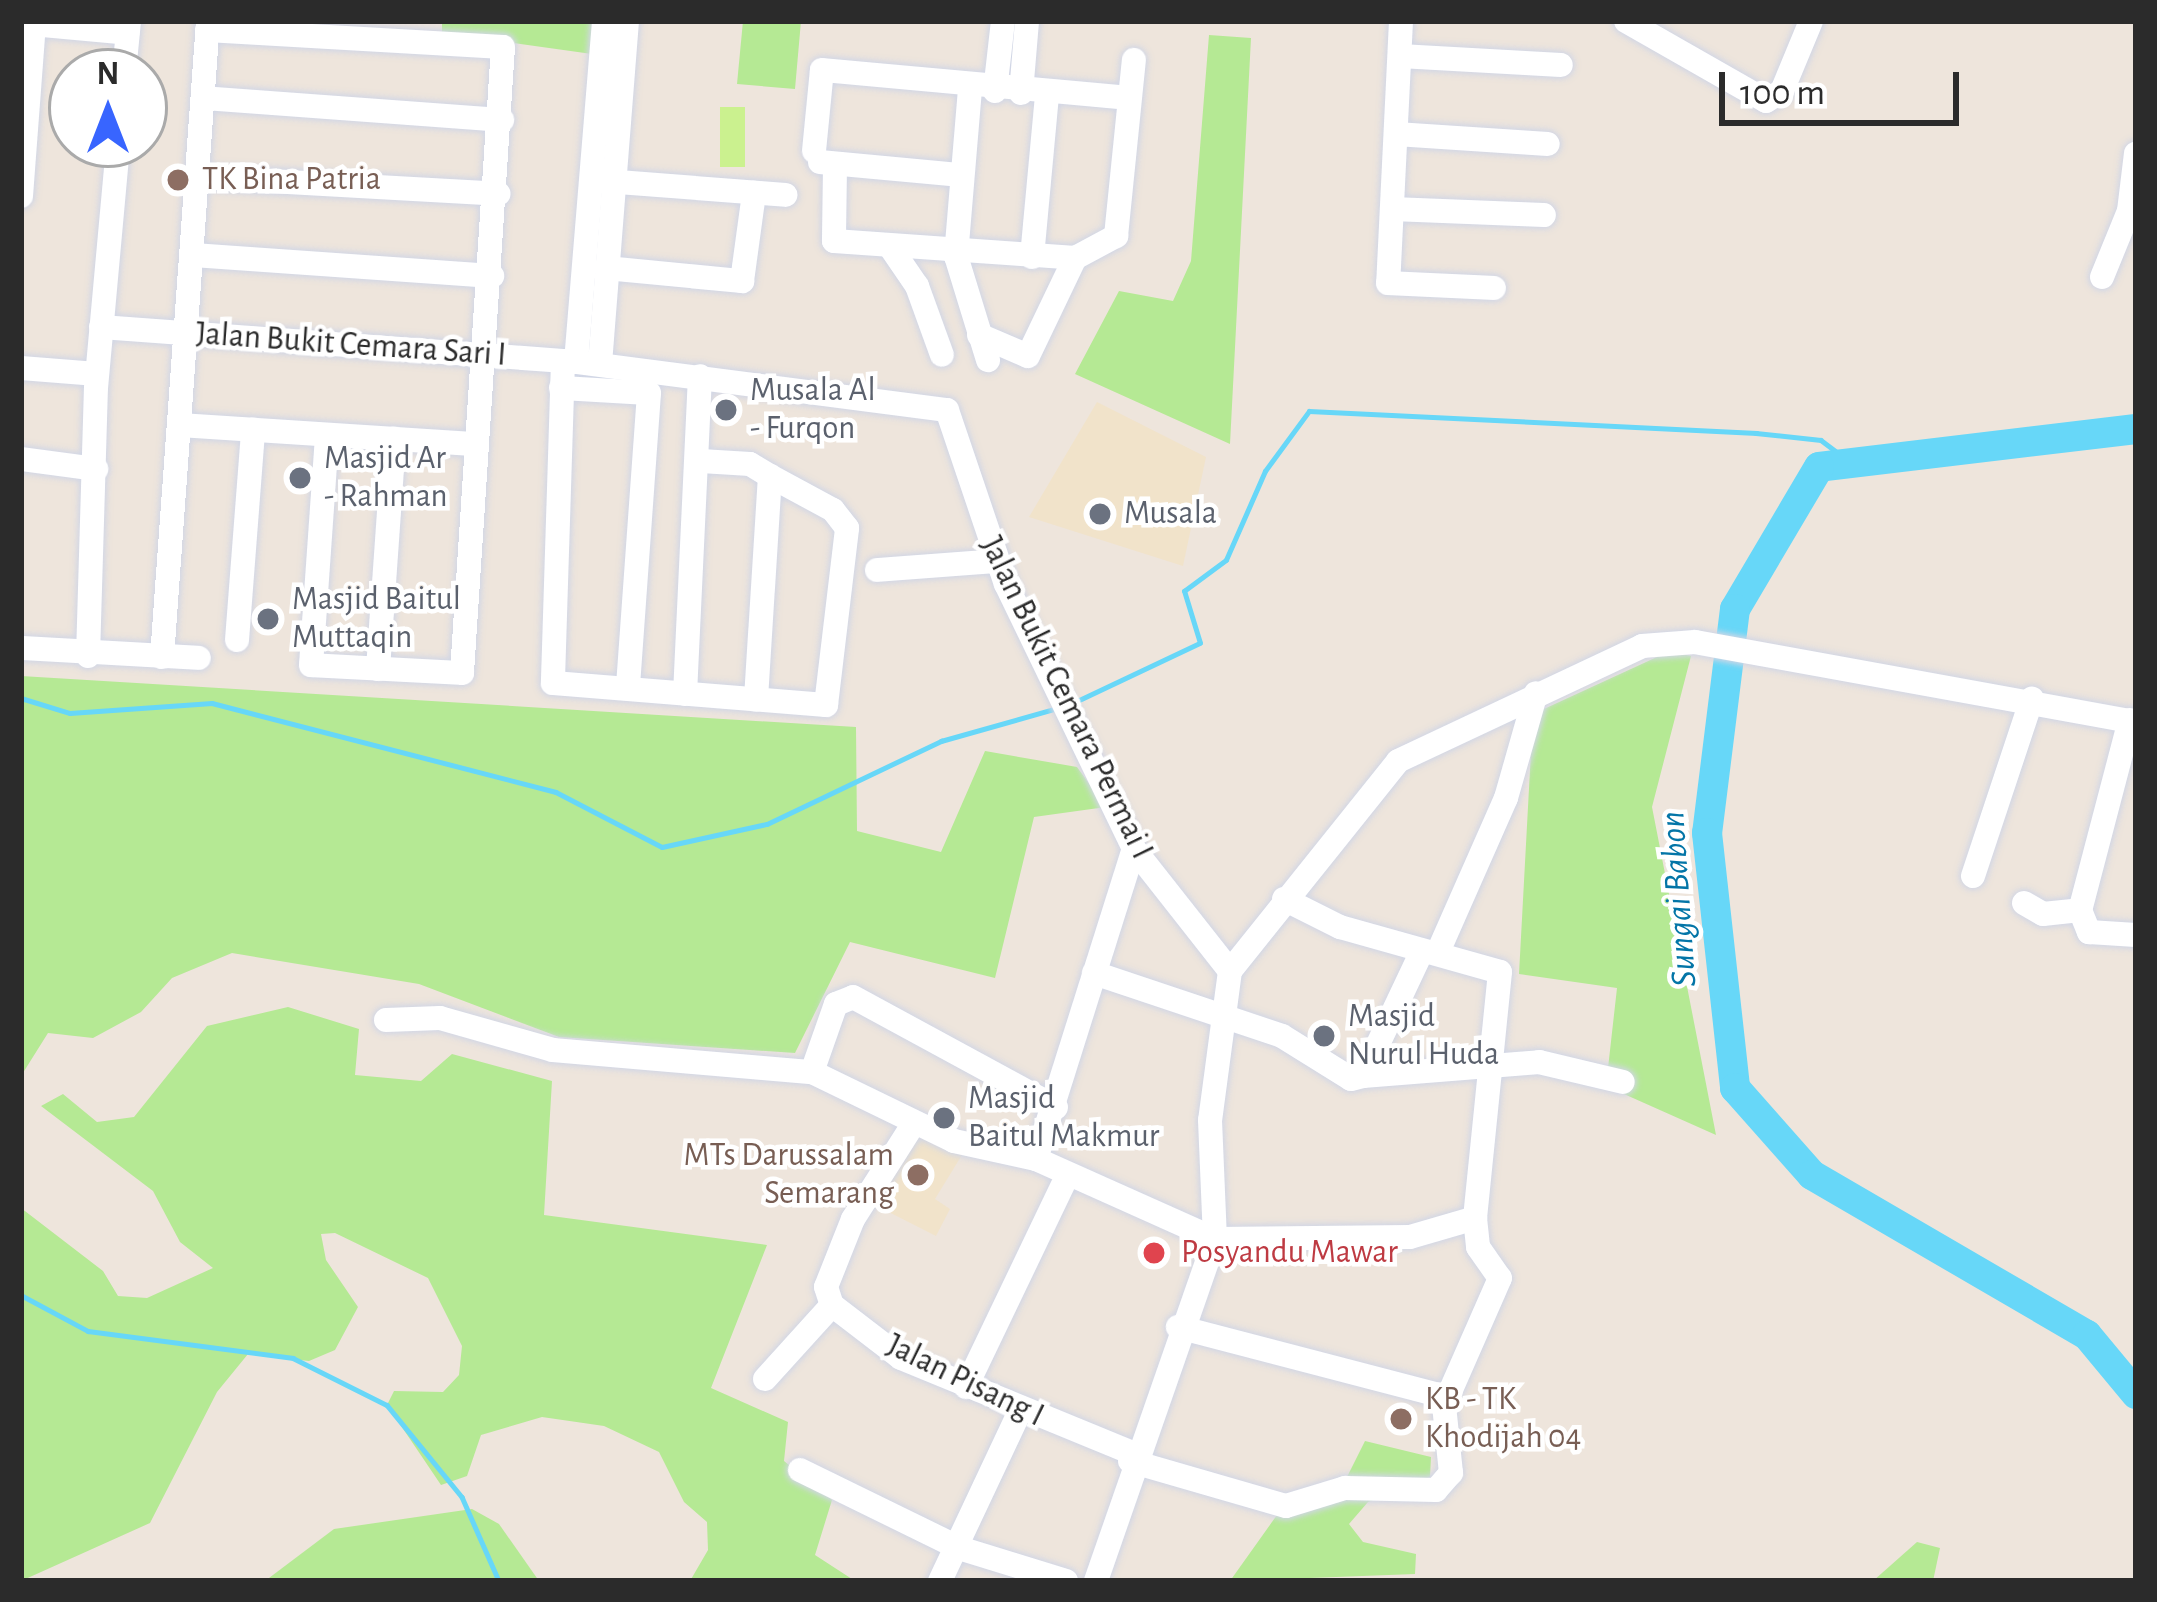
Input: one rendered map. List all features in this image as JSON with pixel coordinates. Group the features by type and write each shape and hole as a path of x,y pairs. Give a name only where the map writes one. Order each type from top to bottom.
{"street":[{"path":"580,362 604,21"},
{"path":"627,21 617,182 606,268 580,362 561,388 547,674 553,682 756,700 829,700 847,528 833,510 750,464 701,461"},
{"path":"995,91 1004,21"},
{"path":"988,360 956,256 962,168 1027,21"},
{"path":"1401,21 1388,283 1494,288"},
{"path":"1626,21 1766,100 1781,91 1811,21"},
{"path":"21,196 27,24 128,27"},
{"path":"162,657 208,25 432,31 501,45 499,194 476,444 465,668 457,675 311,665 327,436"},
{"path":"1400,56 1561,65"},
{"path":"836,166 830,239 956,256 1076,258 1116,236 1134,59"},
{"path":"814,151 822,70 995,91 1129,98"},
{"path":"1032,257 1047,95"},
{"path":"203,98 502,120"},
{"path":"1396,134 1548,144"},
{"path":"814,151 836,166 962,168"},
{"path":"814,151 962,168"},
{"path":"2102,277 2133,212 2136,153"},
{"path":"88,656 97,374 116,168"},
{"path":"198,177 499,194"},
{"path":"591,180 785,196"},
{"path":"606,268 742,281 754,193"},
{"path":"1392,209 1544,215"},
{"path":"892,248 942,355"},
{"path":"193,255 492,276"},
{"path":"979,335 1028,356 1076,258"},
{"name":"Jalan Bukit Cemara Sari I","path":"101,327 580,362"},
{"name":"Jalan Bukit Cemara Permai I","path":"580,362 942,404 997,562 1134,849 1230,971"},
{"path":"21,368 97,374"},
{"path":"685,694 701,461 700,376"},
{"path":"561,388 649,393 628,688"},
{"path":"180,424 476,444"},
{"path":"237,640 253,430"},
{"path":"378,669 394,439"},
{"path":"21,459 96,469"},
{"path":"756,700 770,476"},
{"path":"877,570 997,562"},
{"path":"1096,1581 1132,1457 1215,1238 1210,1120 1230,971 1399,761 1642,646 1695,642 1775,660 2032,699 2133,721 2080,910 2089,932 2136,935"},
{"path":"21,648 88,656 199,658"},
{"path":"1363,1076 1506,799 1536,694"},
{"path":"1973,876 2032,699"},
{"path":"1036,1159 1134,849"},
{"path":"1178,1327 1447,1399 1500,1278 1478,1247 1474,1218 1500,972 1284,899"},
{"path":"2024,903 2043,914 2080,910"},
{"path":"1094,973 1221,1011 1304,1055 1363,1076 1561,1064 1623,1082"},
{"path":"812,1072 836,1004 854,997 1056,1107"},
{"path":"386,1020 440,1018 553,1050 812,1072 914,1123 1036,1159 1066,1178 1215,1238 1410,1238 1474,1218"},
{"path":"765,1379 830,1292 853,1219 914,1123"},
{"path":"966,1387 1066,1178"},
{"name":"Jalan Pisang I","path":"830,1292 901,1358 1132,1457 1286,1506 1345,1488 1436,1490 1454,1460 1447,1399"},
{"path":"940,1581 1020,1411"},
{"path":"800,1470 958,1549 1066,1581"}],"shaded area":[{"path":"1097,402 1206,457 1183,566 1029,517"},
{"name":"MTs Darussalam Semarang","path":"915,1125 965,1150 935,1199 950,1209 936,1236 869,1202"}],"green space":[{"path":"442,21 591,21 597,29 592,54 442,33"},
{"path":"743,21 801,21 795,89 737,84"},
{"path":"1209,35 1251,38 1230,444 1075,374 1119,291 1173,301 1191,261"},
{"path":"720,107 745,107 745,167 720,167"},
{"path":"1670,651 1691,656 1652,807 1716,1135 1606,1086 1617,988 1519,974 1533,714"},
{"path":"21,676 856,727 857,831 941,852 985,751 1077,767 1106,807 1034,817 995,978 850,942 795,1053 559,1037 419,984 232,953 172,978 141,1012 93,1038 48,1033 21,1076"},
{"path":"288,1007 359,1029 355,1075 421,1081 452,1054 552,1081 544,1215 767,1245 711,1388 788,1422 784,1461 832,1500 815,1555 855,1581 690,1581 708,1550 707,1522 684,1502 659,1452 604,1426 542,1417 481,1435 467,1476 441,1485 387,1405 394,1391 443,1392 459,1375 462,1346 428,1278 335,1233 321,1234 326,1260 358,1307 335,1350 309,1361 248,1354 217,1392 150,1523 21,1581 21,1208 103,1271 118,1296 147,1298 213,1268 180,1242 153,1191 41,1106 63,1094 97,1122 134,1117 207,1026"},
{"path":"1365,1441 1431,1457 1430,1477 1368,1502 1349,1524 1363,1542 1416,1554 1415,1574 1230,1581 1277,1515 1334,1503"},
{"path":"472,1509 499,1524 539,1581 265,1581 334,1529"},
{"path":"1917,1542 1940,1548 1933,1581 1873,1581"}],"waterway":[{"path":"1075,702 1200,643 1184,591 1226,560 1265,471 1309,411 1756,433 1821,440 1848,460"},
{"name":"Sungai Babon","path":"2136,429 1819,467 1735,609 1707,833 1735,1088 1812,1175 2087,1335 2136,1394"},
{"path":"21,698 70,713 212,703 556,792 662,847 767,824 941,741 1058,708"},
{"path":"21,1295 88,1331 293,1358 387,1405 462,1497 499,1581"}],"place":[{"name":"TK Bina Patria","path":"178,180"},
{"name":"Musala Al - Furqon","path":"726,410"},
{"name":"Masjid Ar - Rahman","path":"300,478"},
{"name":"Musala","path":"1100,514"},
{"name":"Masjid Baitul Muttaqin","path":"268,619"},
{"name":"Masjid Nurul Huda","path":"1324,1036"},
{"name":"Masjid Baitul Makmur","path":"944,1118"},
{"name":"MTs Darussalam Semarang","path":"918,1175"},
{"name":"Posyandu Mawar","path":"1154,1253"},
{"name":"KB - TK Khodijah 04","path":"1401,1419"}]}
